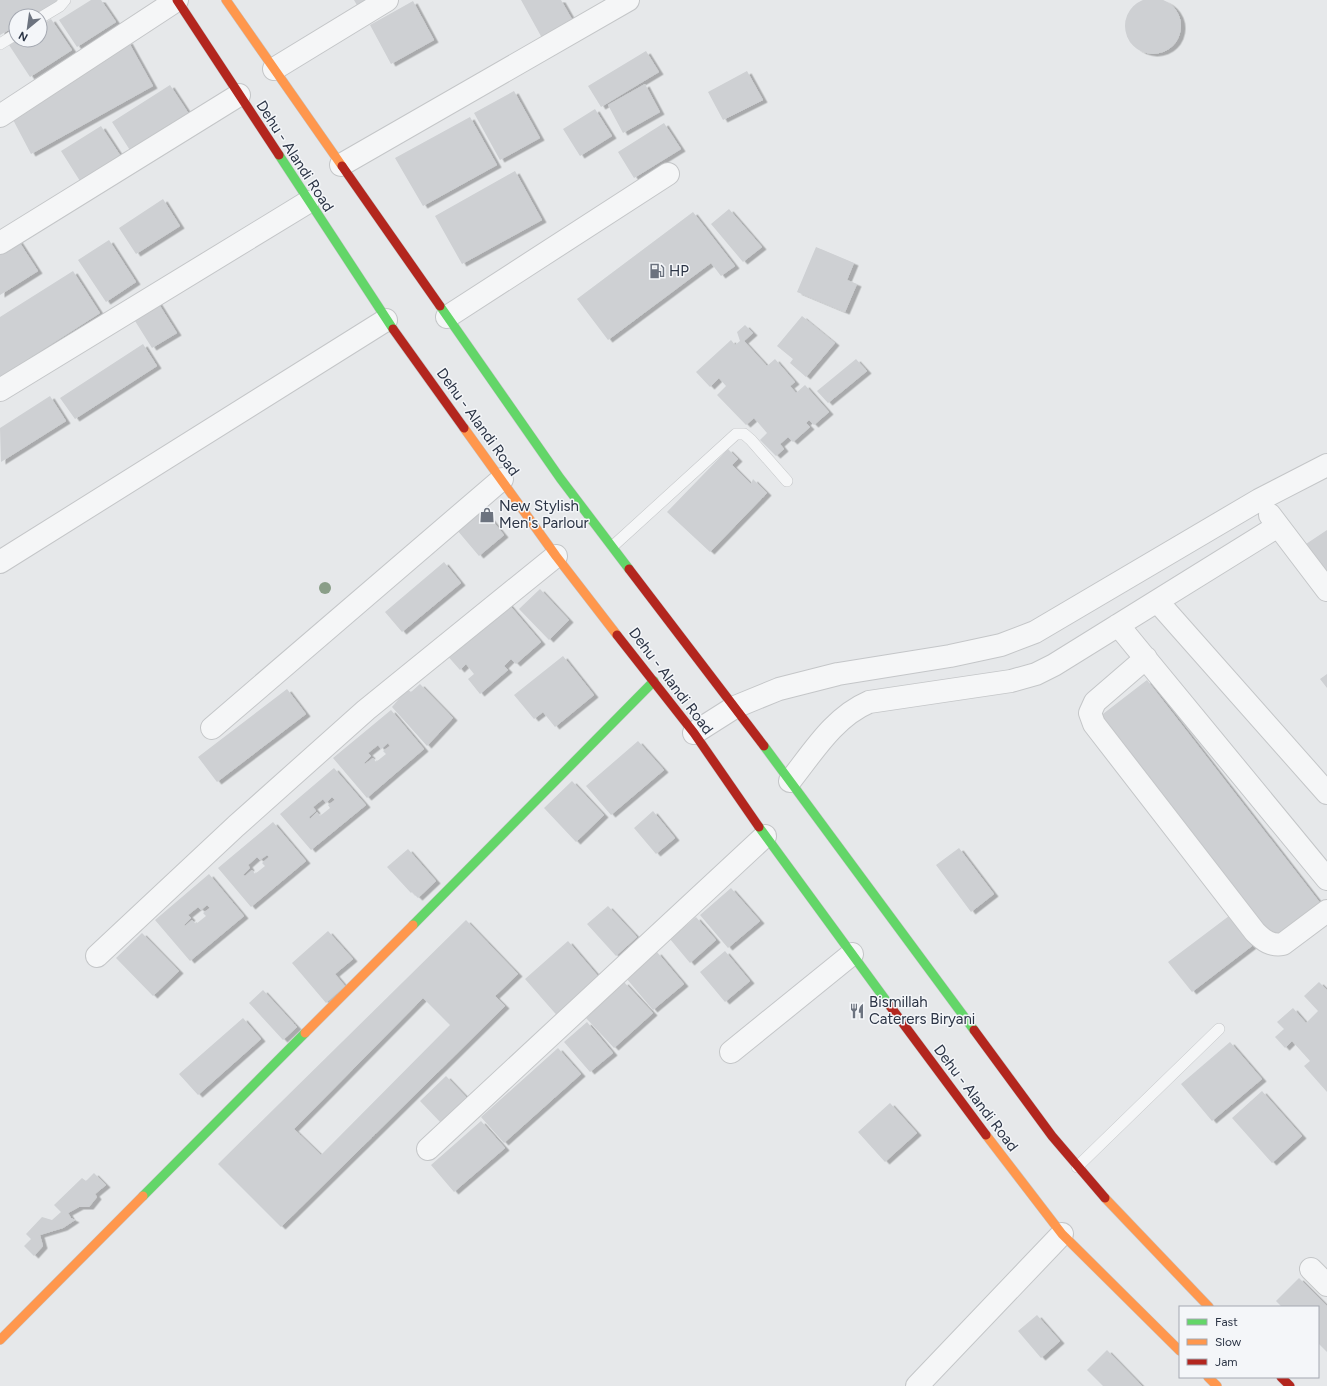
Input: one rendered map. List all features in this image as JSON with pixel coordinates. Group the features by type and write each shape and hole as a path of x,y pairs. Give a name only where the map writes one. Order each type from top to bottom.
{"main road":[{"name":"Dehu - Alandi Road","path":"177,0 386,320 556,556 694,733 766,836 936,1069 1062,1234 1179,1350"},
{"name":"Dehu - Alandi Road","path":"226,0 560,478 735,707 1042,1123 1077,1167 1153,1252 1208,1306"},
{"path":"0,1340 204,1132 438,902 654,681"},
{"path":"1209,1378 1217,1386"},
{"path":"1282,1378 1290,1386"}],"street":[{"path":"0,116 177,0"},
{"path":"274,68 387,0"},
{"path":"341,165 628,0"},
{"path":"0,243 239,95"},
{"path":"447,317 668,174"},
{"path":"0,390 308,202"},
{"path":"0,562 386,320"},
{"path":"694,733 735,707 778,689 838,674 950,656 1001,645 1035,632 1259,500 1327,465"},
{"path":"212,728 502,479"},
{"path":"1259,500 1327,590"},
{"path":"790,781 835,725 856,708 869,702 1011,681 1030,676 1054,665 1278,526"},
{"path":"97,956 236,826 366,710 556,556"},
{"path":"1157,601 1327,793"},
{"path":"1118,625 1327,879"},
{"path":"1146,658 1095,702 1090,713 1094,724 1255,932 1265,941 1275,945 1283,944 1327,911"},
{"path":"428,1149 766,836"},
{"path":"731,1052 852,954"},
{"path":"917,1386 1062,1234"},
{"path":"1311,1269 1327,1285"}],"lane":[{"path":"48,13 60,6 66,0"},
{"path":"613,546 736,434 744,434 751,440 787,481"},
{"path":"1077,1167 1219,1029"}],"building":[{"path":"1144,-1 1162,-1 1169,2 1177,10 1181,20 1181,32 1177,42 1169,50 1159,54 1147,54 1137,50 1129,42 1125,32 1125,20 1129,10 1137,2"},
{"path":"0,0 66,0 48,9 48,8 8,8 8,30 0,35"},
{"path":"91,0 101,0 116,22 77,47 59,20"},
{"path":"354,0 370,0 358,7"},
{"path":"521,0 561,0 573,21 542,38"},
{"path":"413,1 434,40 391,64 370,25"},
{"path":"51,19 72,50 30,77 11,48 48,48 48,21"},
{"path":"128,41 153,86 31,154 10,114"},
{"path":"646,51 659,72 601,107 588,86"},
{"path":"747,71 763,100 723,120 708,92"},
{"path":"645,84 660,112 623,133 608,105"},
{"path":"170,85 191,117 133,155 112,122"},
{"path":"514,91 540,138 500,160 474,113"},
{"path":"595,109 612,136 580,156 563,129"},
{"path":"470,117 497,165 423,206 395,158"},
{"path":"664,123 681,149 634,178 618,152"},
{"path":"101,126 120,155 80,181 61,151"},
{"path":"515,171 542,220 462,264 435,216"},
{"path":"163,199 180,226 136,254 119,228"},
{"path":"729,209 762,247 743,262 711,224"},
{"name":"HP","path":"693,212 735,266 721,276 711,263 608,340 577,299"},
{"path":"18,240 38,271 0,295 0,251"},
{"path":"109,240 136,282 106,302 78,260"},
{"path":"816,247 854,263 847,280 857,284 845,312 797,292"},
{"path":"73,271 100,313 0,377 0,317"},
{"path":"155,298 177,333 152,348 130,313"},
{"path":"802,316 835,343 806,377 790,363 793,359 777,346"},
{"path":"745,325 753,333 744,341 767,366 775,359 795,382 790,386 796,393 805,385 829,412 814,425 809,420 806,423 810,427 793,442 788,437 780,444 784,449 776,456 760,440 767,433 754,418 746,425 717,395 726,386 719,378 710,387 696,372 731,340 735,345 740,341 737,332"},
{"path":"143,344 157,366 75,419 60,398"},
{"path":"856,359 867,371 828,403 817,391"},
{"path":"50,396 66,421 1,462 0,428"},
{"path":"728,449 738,459 732,465 751,484 753,479 767,493 710,552 667,512"},
{"path":"483,509 504,535 479,556 457,530"},
{"path":"1327,530 1327,581 1303,546"},
{"path":"444,562 461,583 402,632 385,612"},
{"path":"540,589 569,620 549,640 519,609"},
{"path":"506,601 541,642 516,664 511,659 504,666 508,670 480,694 468,679 474,674 466,664 460,670 445,653"},
{"path":"563,656 594,695 555,727 543,712 534,719 514,695"},
{"path":"1327,674 1327,688 1320,679"},
{"path":"1147,680 1321,904 1273,941 1099,717"},
{"path":"420,684 453,718 427,746 392,707 407,689 411,692"},
{"path":"287,689 306,714 217,782 198,757"},
{"path":"391,710 424,749 367,798 333,758","holes":["388,743 390,746 383,751 386,754 376,762 373,758 365,764 364,763 371,756 368,753 378,745 381,749"]},
{"path":"638,741 664,770 611,815 586,786"},
{"path":"334,768 366,805 311,850 280,814","holes":["332,797 335,800 328,805 330,808 320,816 317,812 310,819 309,817 316,811 313,807 323,799 326,803"]},
{"path":"572,781 604,815 576,842 544,808"},
{"path":"653,811 675,838 656,854 634,828"},
{"path":"273,822 306,861 251,907 218,868","holes":["267,855 269,857 262,863 265,866 255,874 252,870 245,876 243,875 250,868 248,865 257,857 260,860"]},
{"path":"959,848 994,894 971,912 936,865"},
{"path":"408,849 436,881 418,898 412,892 411,893 387,867"},
{"path":"209,874 244,916 190,961 155,920","holes":["207,905 210,908 203,913 206,916 196,924 192,920 185,926 184,925 191,918 188,915 198,907 201,910"]},
{"path":"731,888 760,921 728,948 700,915"},
{"path":"608,906 637,937 616,956 587,924"},
{"path":"1229,916 1252,946 1192,992 1168,962"},
{"path":"696,917 716,940 690,963 670,939"},
{"path":"466,920 518,974 495,996 505,1006 281,1227 218,1164","holes":["423,998 450,1025 321,1155 294,1129"]},
{"path":"328,931 353,959 335,974 345,986 326,1003 292,963"},
{"path":"142,933 179,971 153,996 116,958"},
{"path":"568,941 604,983 561,1020 525,979"},
{"path":"725,951 750,981 725,1002 700,972"},
{"path":"657,952 684,984 653,1010 626,978"},
{"path":"624,982 653,1013 614,1048 586,1018"},
{"path":"1319,982 1327,990 1327,1092 1304,1066 1310,1061 1292,1041 1285,1048 1275,1037 1284,1029 1277,1022 1293,1008 1306,1023 1318,1011 1304,996"},
{"path":"263,990 297,1027 283,1040 249,1003"},
{"path":"243,1018 261,1039 198,1095 179,1074"},
{"path":"587,1022 613,1053 590,1072 564,1042"},
{"path":"1230,1042 1262,1079 1212,1121 1181,1084"},
{"path":"558,1048 581,1074 504,1143 481,1117"},
{"path":"446,1076 468,1099 442,1124 420,1101"},
{"path":"1262,1091 1302,1136 1272,1163 1232,1118"},
{"path":"890,1103 917,1133 885,1162 858,1132"},
{"path":"481,1121 505,1148 454,1192 431,1165"},
{"path":"94,1173 106,1185 95,1194 97,1197 89,1207 79,1207 68,1213 71,1218 75,1220 63,1228 40,1235 43,1246 34,1256 24,1246 31,1239 26,1234 42,1217 52,1220 61,1212 54,1205 82,1178 86,1181"},
{"path":"1299,1278 1327,1306 1327,1352 1319,1344 1319,1306 1281,1306 1276,1301"},
{"path":"1037,1315 1060,1341 1041,1358 1018,1331"},
{"path":"1107,1350 1142,1386 1103,1386 1087,1370"}],"traffic: fast":[{"path":"279,155 393,329"},
{"path":"440,306 560,478 629,569"},
{"path":"413,925 654,681"},
{"path":"764,746 974,1030"},
{"path":"759,827 890,1006"},
{"path":"143,1196 305,1033"}],"traffic: slow":[{"path":"226,0 342,166"},
{"path":"464,428 556,556 617,635"},
{"path":"305,1033 413,925"},
{"path":"986,1135 1062,1234 1179,1350"},
{"path":"0,1340 143,1196"},
{"path":"1105,1198 1208,1306"},
{"path":"1209,1378 1217,1386"}],"traffic: jam":[{"path":"177,0 279,155"},
{"path":"342,166 440,306"},
{"path":"393,329 464,428"},
{"path":"629,569 764,746"},
{"path":"617,635 694,733 759,827"},
{"path":"890,1006 986,1135"},
{"path":"974,1030 1052,1136 1105,1198"},
{"path":"1282,1378 1290,1386"}],"place":[{"name":"HP","path":"657,271"},
{"name":"New Stylish Men's Parlour","path":"487,515"},
{"name":"Bismillah Caterers Biryani","path":"857,1011"}]}
